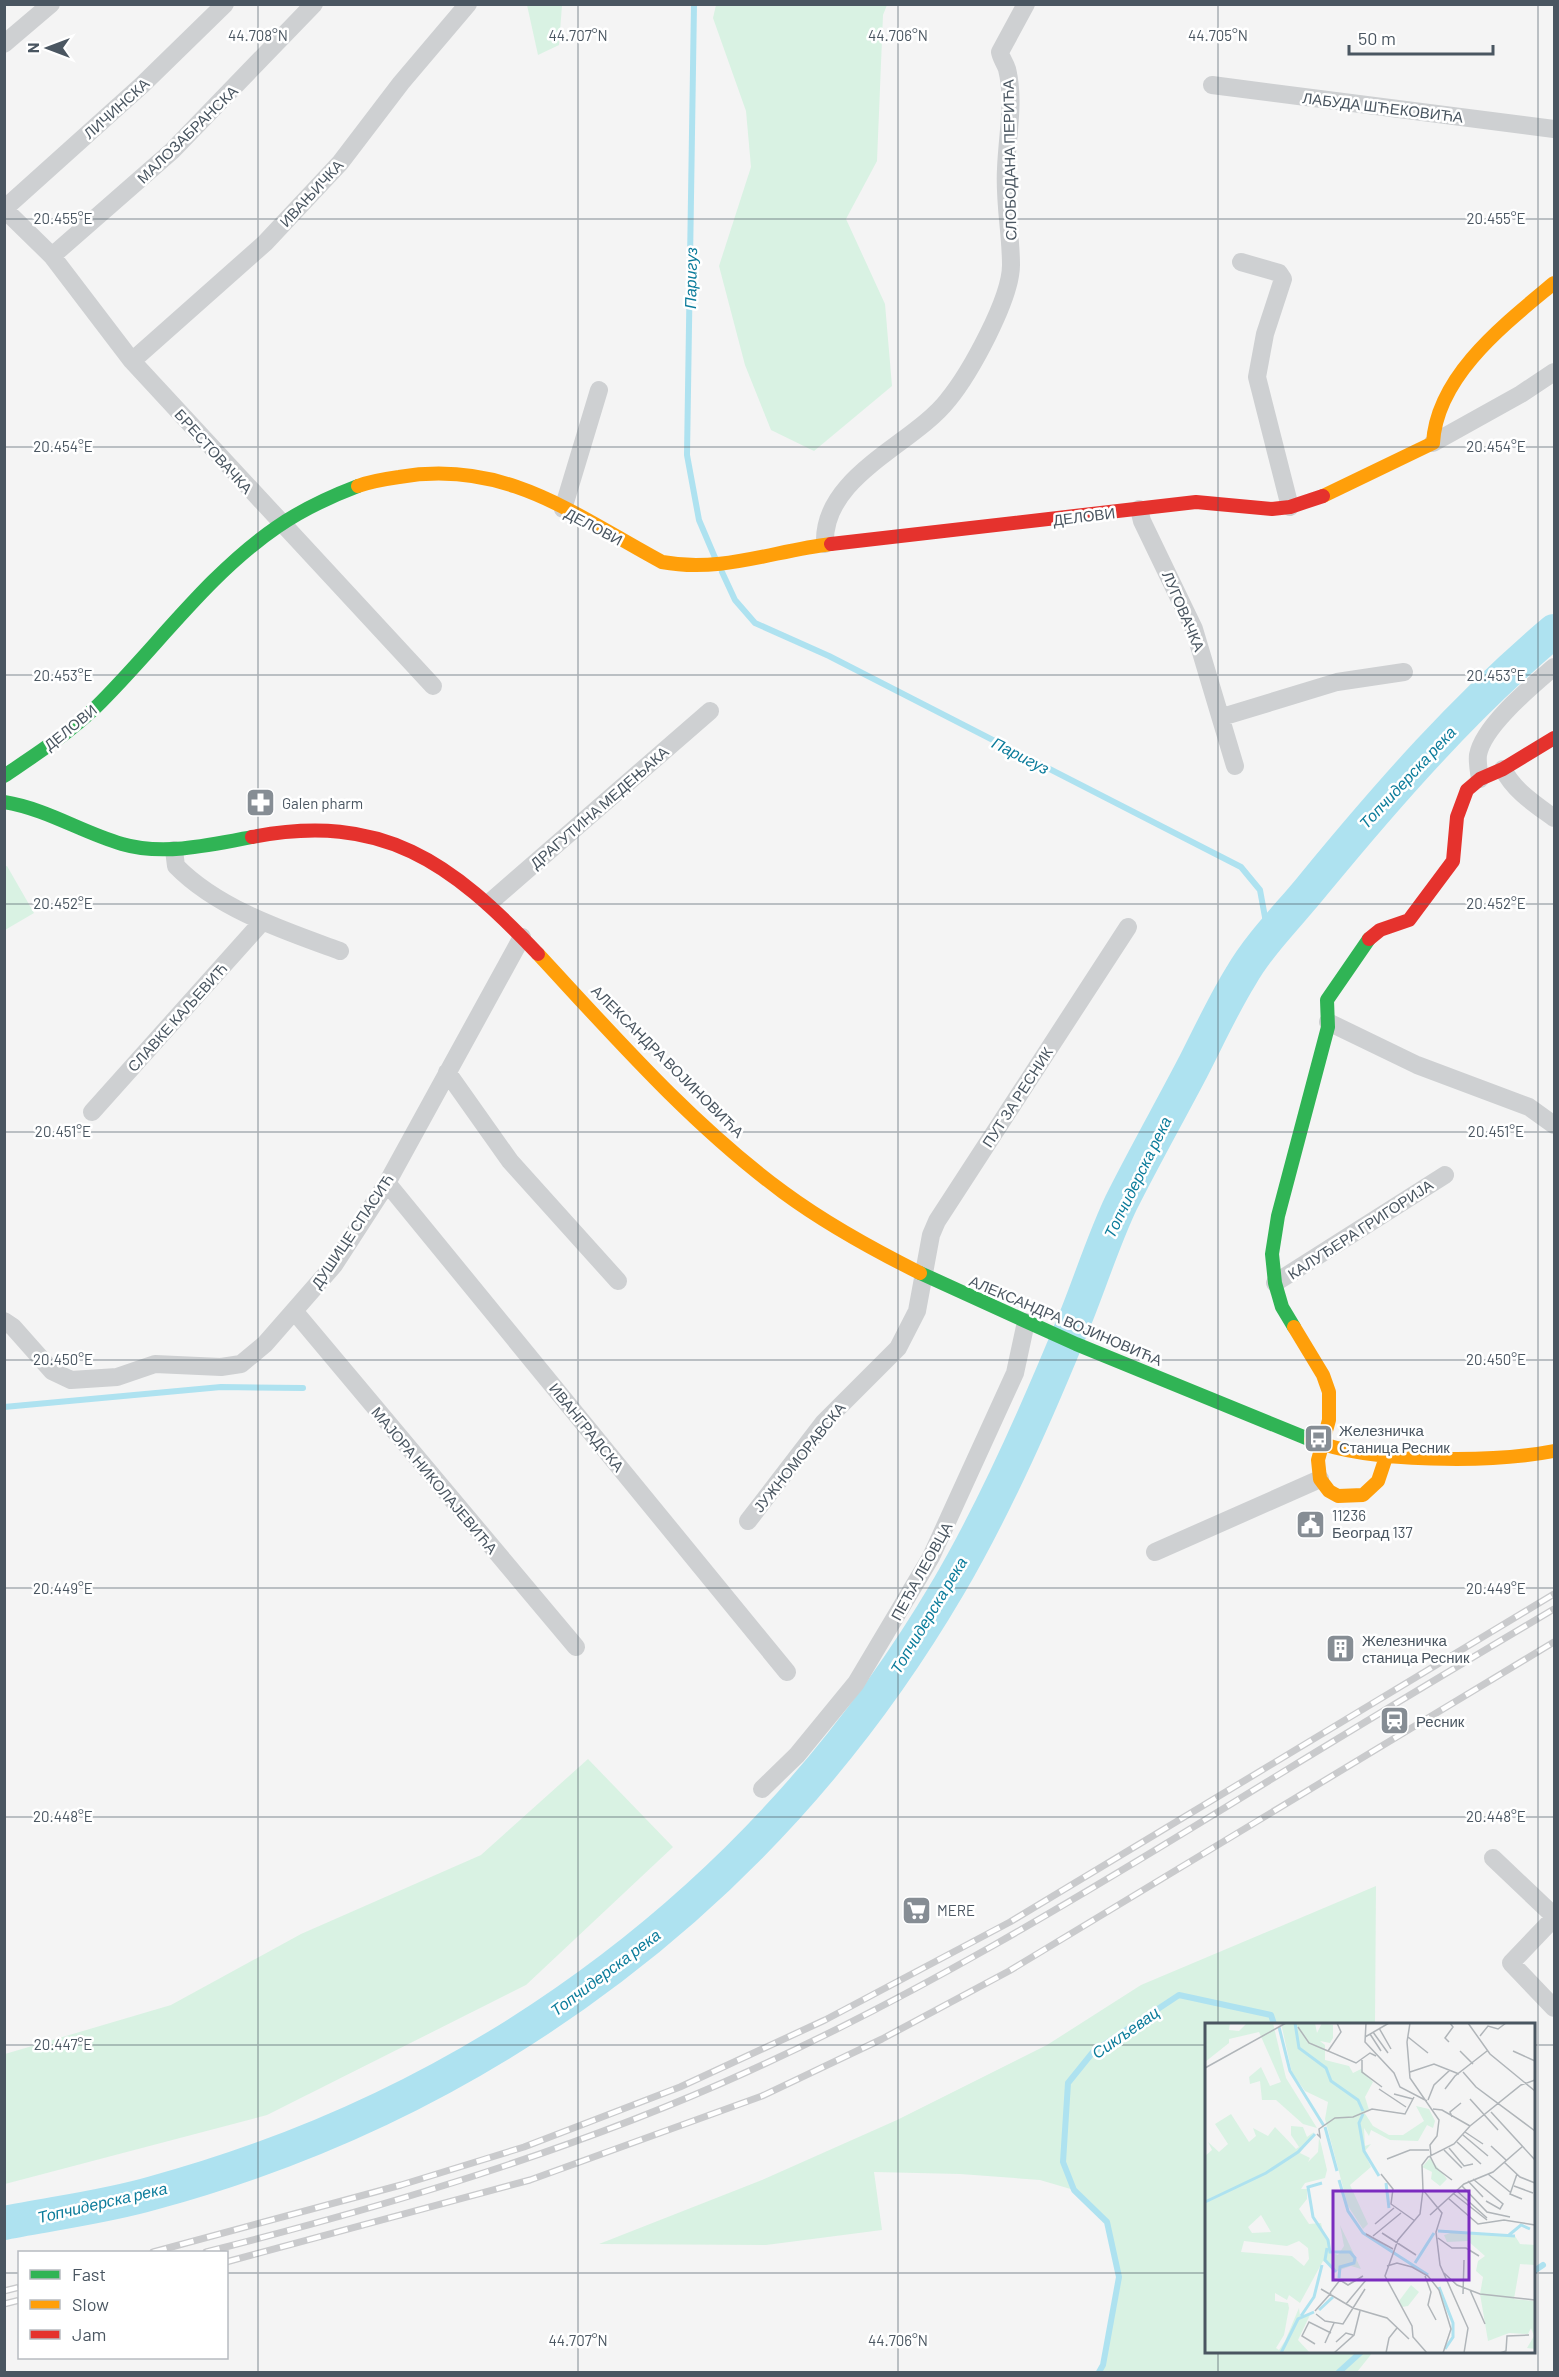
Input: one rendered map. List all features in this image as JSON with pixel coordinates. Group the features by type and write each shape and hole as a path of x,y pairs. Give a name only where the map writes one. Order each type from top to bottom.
{"street":[{"path":"4,44 51,4"},
{"name":"ЛИЧИНСКА","path":"4,209 142,85 225,4"},
{"name":"МАЛОЗАБРАНСКА","path":"52,256 172,151 314,4"},
{"name":"ИВАЊИЧКА","path":"132,361 200,304 273,235 340,163 401,83 468,4"},
{"name":"СЛОБОДАНА ПЕРИЋА","path":"825,544 825,530 831,514 856,480 876,459 941,409 955,391 1007,290 1011,265 1006,169 1010,107 1007,69 1000,52 1026,4"},
{"name":"ЛАБУДА ШЋЕКОВИЋА","path":"1212,85 1554,129"},
{"name":"БРЕСТОВАЧКА","path":"4,209 52,256 132,361 279,523 433,686"},
{"path":"1241,262 1279,273 1283,279 1264,333 1257,377 1290,507"},
{"path":"1433,443 1433,431 1440,412 1480,350 1496,332 1554,284"},
{"name":"ДЕЛОВИ","path":"4,776 51,744 94,709 152,650 205,590 279,523 315,504 379,479 437,473 498,480 563,509 662,562 678,566 714,568 745,564 797,548 825,544 1196,502 1272,509 1290,507 1336,490 1433,443 1512,399 1554,372"},
{"path":"563,509 599,390"},
{"name":"ЛУГОВАЧКА","path":"1139,509 1142,521 1194,629 1235,766"},
{"path":"1480,779 1478,756 1485,739 1497,722 1554,667"},
{"path":"1222,717 1338,682 1404,672"},
{"name":"ДРАГУТИНА МЕДЕЊАКА","path":"489,903 710,711"},
{"path":"1386,1457 1378,1481 1371,1490 1363,1495 1338,1496 1320,1479 1318,1472 1322,1444 1329,1420 1329,1392 1323,1374 1282,1307 1275,1283 1272,1254 1278,1216 1328,1022 1327,1000 1364,943 1380,930 1409,920 1453,861 1459,809 1467,790 1480,779 1503,769 1554,738"},
{"path":"1503,769 1509,781 1519,791 1554,818"},
{"name":"АЛЕКСАНДРА ВОЈИНОВИЋА","path":"4,802 37,809 123,844 174,850 212,847 302,829 354,832 412,849 466,882 489,903 673,1094 740,1156 818,1216 864,1244 1031,1324 1322,1444 1386,1457 1508,1456 1554,1451"},
{"path":"174,850 176,866 184,874 262,922 340,951"},
{"name":"СЛАВКЕ КАЉЕВИЋ","path":"92,1112 262,922"},
{"name":"ПУТ ЗА РЕСНИК","path":"925,1275 931,1235 937,1221 1128,927"},
{"name":"ДУШИЦЕ СПАСИЋ","path":"4,1321 13,1327 52,1371 71,1380 84,1381 117,1377 155,1364 221,1367 241,1364 265,1344 295,1312 333,1265 387,1183 522,937"},
{"path":"1328,1022 1417,1065 1529,1107 1554,1125"},
{"path":"447,1072 510,1161 618,1281"},
{"name":"КАЛУЂЕРА ГРИГОРИЈА","path":"1275,1283 1445,1175"},
{"name":"ИВАНГРАДСКА","path":"387,1183 787,1672"},
{"name":"ЈУЖНОМОРАВСКА","path":"748,1521 824,1422 898,1348 917,1311 925,1275"},
{"name":"МАЈОРА НИКОЛАЈЕВИЋА","path":"295,1312 576,1647"},
{"name":"ПЕЂА ЛЕОВЦА","path":"762,1789 797,1755 855,1683 931,1557 1015,1373 1031,1324"},
{"path":"1155,1552 1320,1479"},
{"path":"1493,1858 1554,1917 1511,1963 1554,2008"}],"green space":[{"path":"527,5 562,5 559,45 538,55"},
{"path":"716,5 887,5 883,15 877,161 846,219 885,304 892,386 814,451 771,430 745,365 719,266 751,167 746,111 713,18"},
{"path":"7,866 34,913 5,930 4,867"},
{"path":"588,1759 673,1847 526,1985 267,2115 5,2184 5,2054 171,2005 301,1934 481,1855"},
{"path":"1376,1886 1375,2022 1205,2023 1205,2353 1372,2353 1357,2372 1099,2372 1103,2365 1118,2281 1107,2222 1074,2190 1040,2180 960,2174 874,2172 882,2230 766,2245 599,2244 762,2180 897,2120 1047,2045 1141,1985"}],"waterway":[{"name":"Паригуз","path":"694,4 687,455 699,520 716,560"},
{"name":"Паригуз","path":"722,572 735,600 755,623 829,656 1241,867 1260,890 1269,939"},
{"name":"Топчидерска река","path":"4,2223 98,2206 153,2193 277,2153 395,2102 507,2040 611,1968 708,1887 797,1795 878,1695 949,1586 1000,1490 1031,1423 1121,1203 1234,987 1249,964 1266,940 1428,752 1489,690 1554,631"},
{"path":"4,1407 221,1387 303,1388"},
{"name":"Сикљевац","path":"1099,2372 1103,2365 1119,2277 1107,2222 1074,2190 1063,2162 1068,2083 1093,2052 1179,1995 1271,2015 1274,2023"},
{"name":"Сикљевац","path":"1535,2270 1543,2265"},
{"name":"Сикљевац","path":"1339,2372 1360,2353"}],"railway":[{"path":"157,2251 401,2185 524,2147 680,2087 825,2020 1010,1922 1554,1594"},
{"path":"210,2251 413,2195 550,2151 683,2100 812,2042 1054,1911 1554,1609"},
{"path":"228,2261 530,2180 762,2096 882,2039 1009,1971 1554,1642"},
{"path":"4,2291 18,2288"},
{"path":"4,2304 18,2300"}],"traffic: fast":[{"path":"4,776 63,735 96,707 205,589 252,546 297,515 326,499 358,486"},
{"path":"4,802 35,810 107,839 138,847 187,848 252,837"},
{"path":"1294,1327 1282,1307 1275,1283 1272,1254 1278,1216 1328,1027 1327,1000 1369,939"},
{"path":"920,1273 1076,1344 1311,1440"}],"traffic: slow":[{"path":"1323,496 1433,443 1437,418 1460,373 1496,333 1554,283"},
{"path":"358,486 399,477 437,474 472,476 505,483 568,509 662,562 684,565 726,563 831,544"},
{"path":"538,954 655,1079 749,1166 832,1225 920,1273"},
{"path":"1294,1327 1323,1375 1329,1392 1329,1420 1318,1460 1320,1479 1329,1491 1338,1496 1363,1495 1378,1481 1386,1457"},
{"path":"1311,1440 1336,1448 1365,1453 1431,1459 1498,1458 1554,1451"}],"traffic: jam":[{"path":"831,544 1196,502 1272,509 1290,507 1323,496"},
{"path":"1369,939 1380,930 1409,920 1453,861 1457,817 1467,790 1480,779 1503,769 1554,738"},
{"path":"252,837 298,831 340,832 377,839 412,852 444,870 475,893 538,954"}],"place":[{"name":"Galen pharm","path":"261,803"},
{"name":"Железничка Станица Ресник","path":"1318,1439"},
{"name":"11236 Београд 137","path":"1311,1524"},
{"name":"Железничка станица Ресник","path":"1341,1649"},
{"name":"Ресник","path":"1395,1721"},
{"name":"MERE","path":"916,1910"}]}
